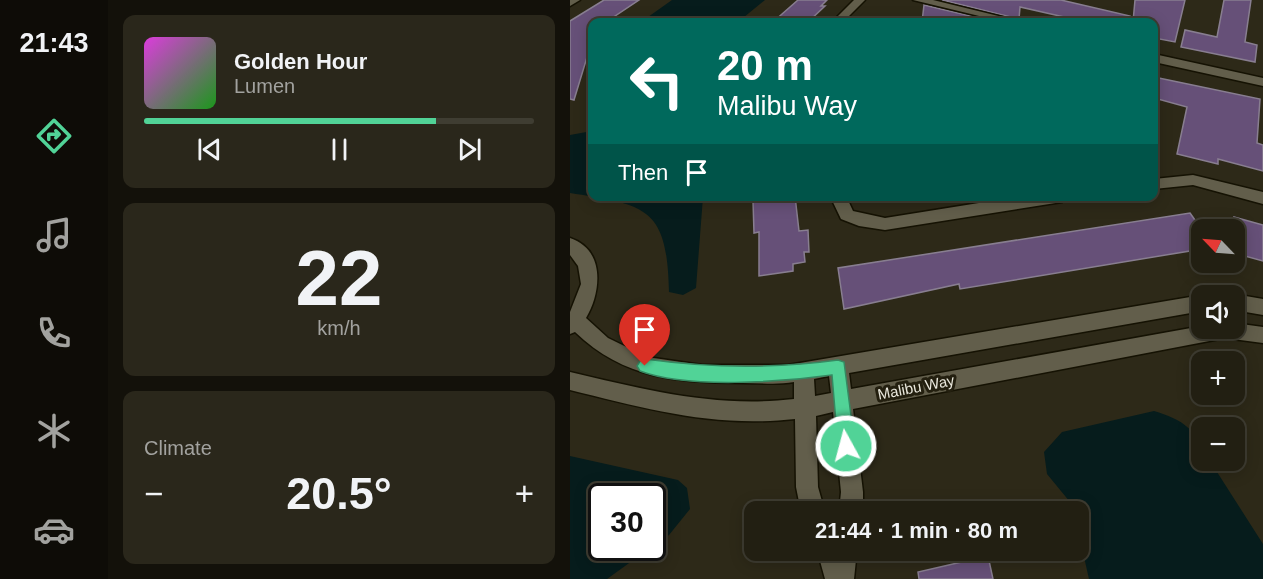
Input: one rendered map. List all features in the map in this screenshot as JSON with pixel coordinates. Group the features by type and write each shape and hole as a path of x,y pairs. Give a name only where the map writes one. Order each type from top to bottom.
{"street":[{"path":"570,3 575,0"},
{"path":"841,18 860,0"},
{"path":"918,0 993,18"},
{"path":"1158,59 1263,82"},
{"path":"1158,184 1192,180 1263,198"},
{"path":"840,201 847,215 859,220 885,224 1029,201"},
{"path":"570,245 580,253 590,275 587,297 573,323 601,344 645,366 702,374 804,372 1191,305"},
{"path":"1245,304 1263,307"},
{"name":"Malibu Way","path":"570,381 679,407 759,413 803,408 1225,330 1263,335"},
{"path":"838,367 852,501"},
{"path":"804,372 803,408 807,487 810,501"},
{"path":"833,561 839,579"},
{"path":"839,579 843,561"}],"water":[{"path":"672,0 765,0 743,18 647,18"},
{"path":"588,132 588,196 570,193 570,135"},
{"path":"614,201 703,201 696,288 683,295 669,292 664,243 657,227 648,216 635,207"},
{"path":"1154,411 1181,422 1191,431 1191,471 1216,471 1263,544 1263,579 1089,579 1085,561 1089,561 1089,501 1069,501 1047,474 1044,452 1062,432"},
{"path":"570,456 678,480 687,488 690,509 666,537 666,483 588,483 588,561 632,561 607,579 570,579"}],"building":[{"path":"604,0 639,0 612,18 588,18 588,54 574,100 570,99 570,21"},
{"path":"798,0 827,0 821,6 825,6 812,18 778,18"},
{"path":"942,0 1061,0 1130,16 1130,18 1068,18 1020,7 1019,18"},
{"path":"1135,0 1185,0 1175,42 1158,39 1158,18 1133,18"},
{"path":"1224,0 1251,0 1245,42 1257,45 1255,62 1181,47 1185,30 1217,37"},
{"path":"924,5 979,18 922,18"},
{"path":"1158,78 1260,99 1257,143 1263,145 1263,171 1218,159 1218,164 1177,154 1187,107 1158,99"},
{"path":"753,201 796,201 799,231 808,230 809,252 804,252 805,262 793,264 793,271 759,276 759,232 754,233"},
{"path":"1190,213 1194,219 1191,219 1191,251 960,289 959,284 844,309 838,268"},
{"path":"1245,220 1263,225 1263,261 1245,256"},
{"path":"966,561 989,561 993,579 919,579 918,572"}],"route":[{"path":"645,366 702,374 788,374 838,367 846,446"}]}
